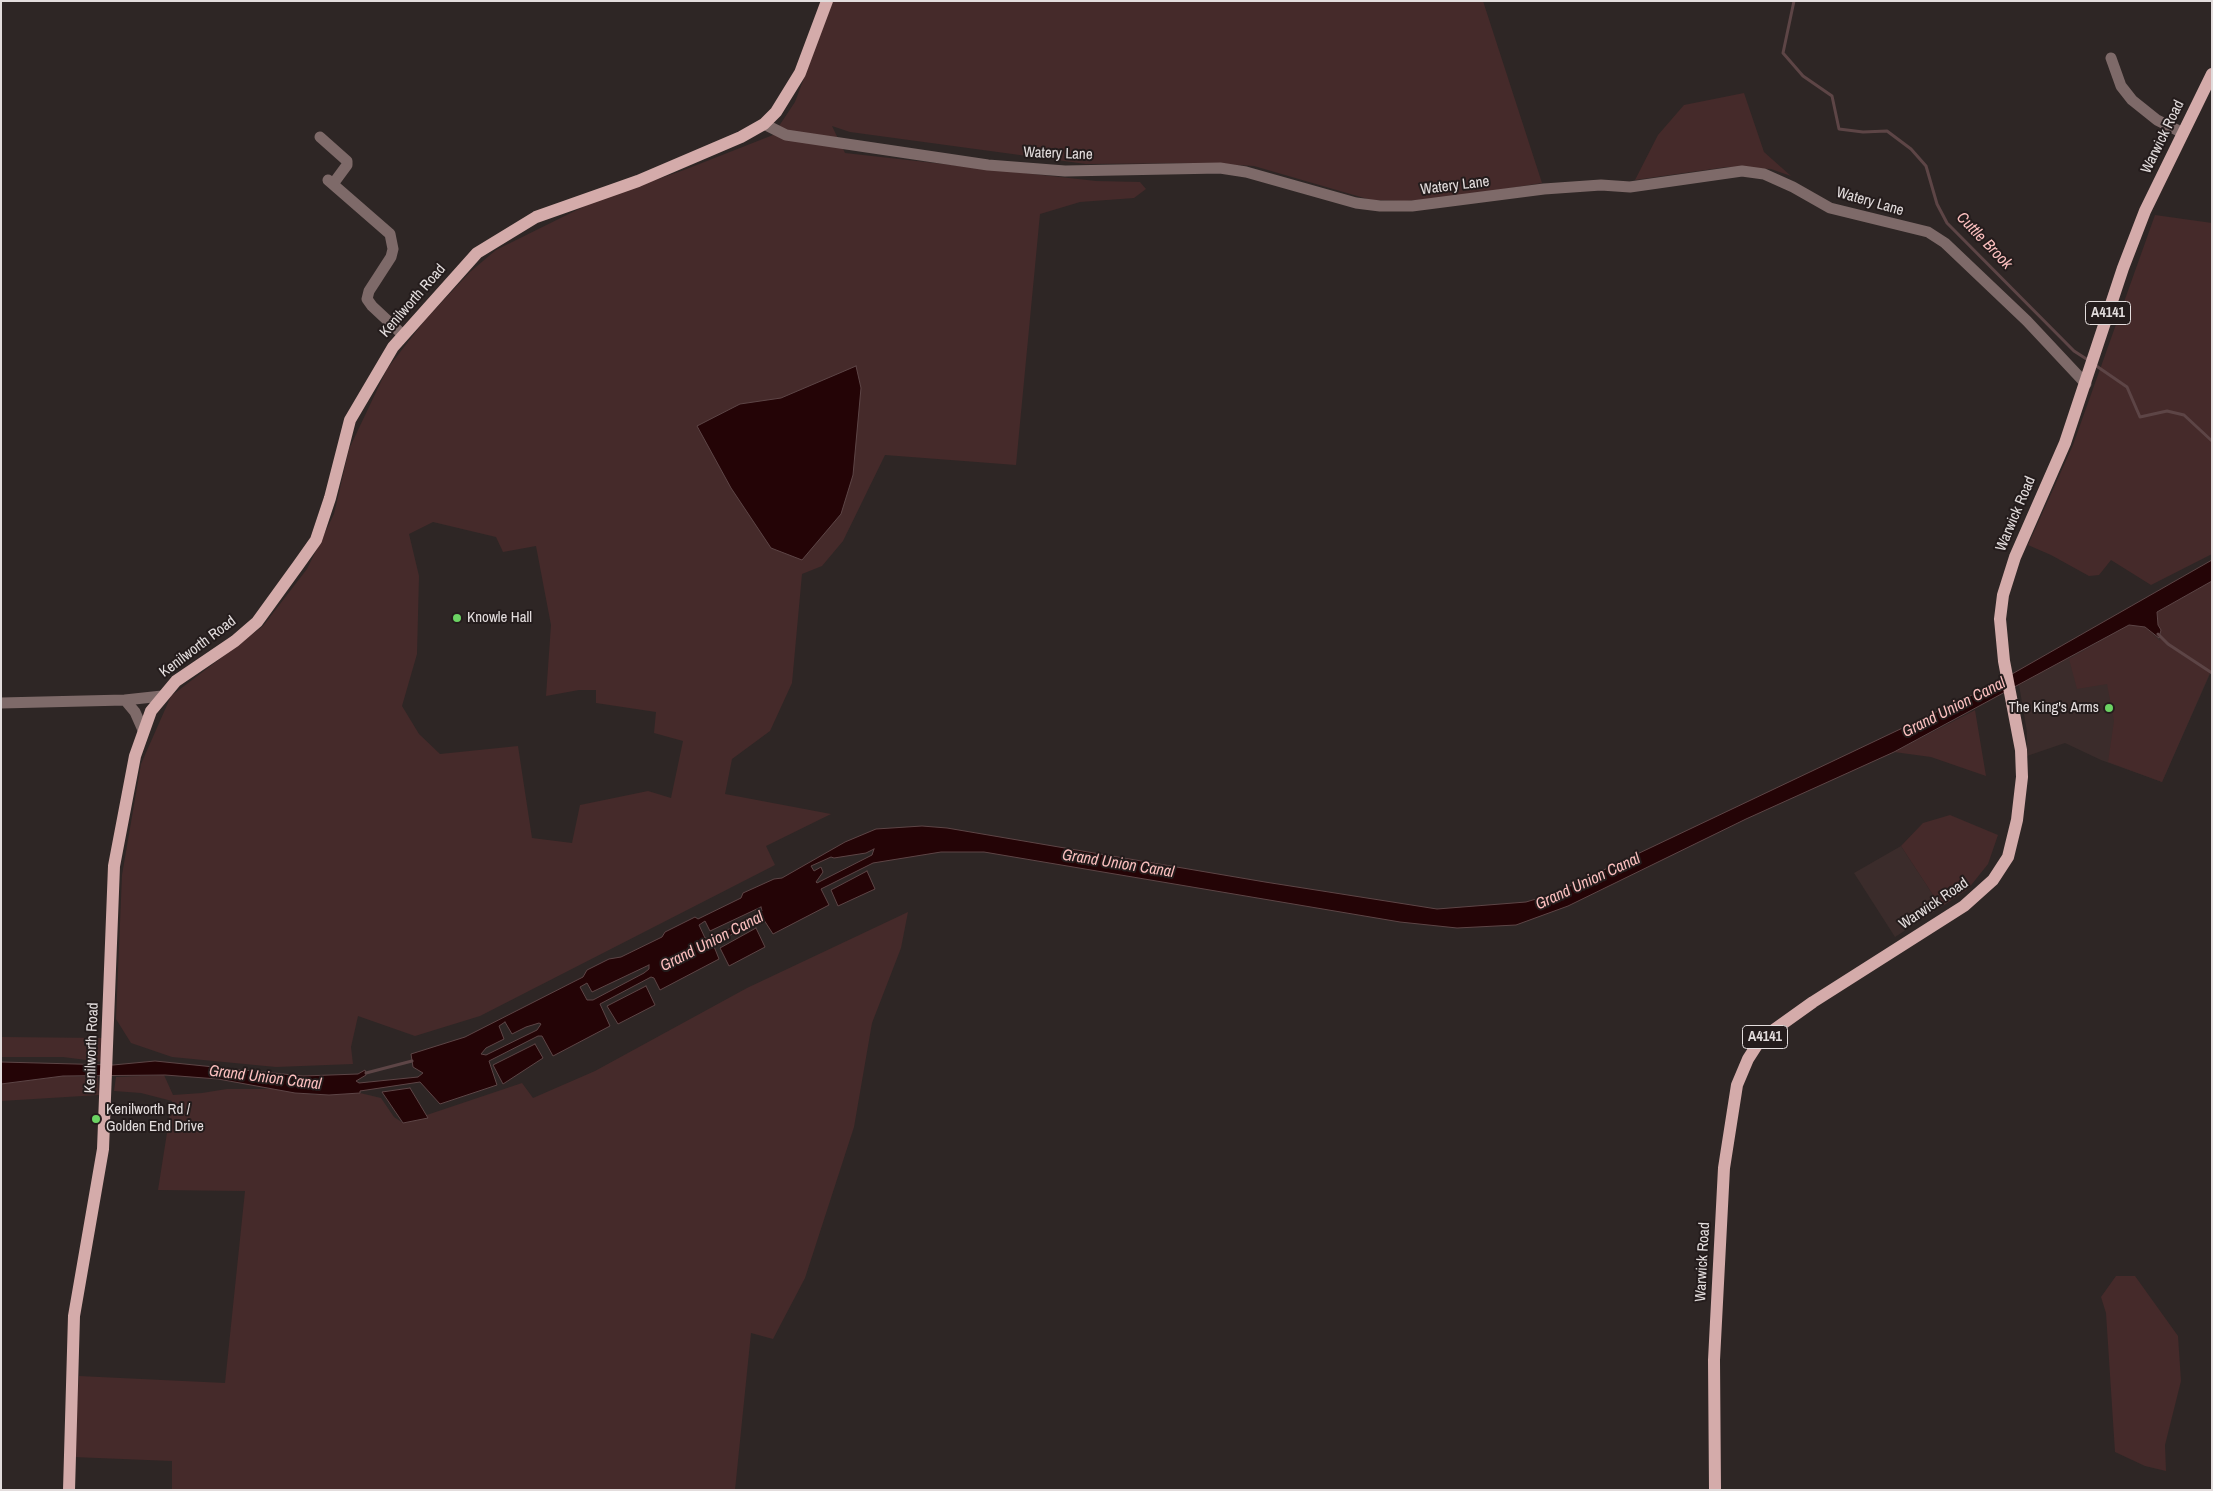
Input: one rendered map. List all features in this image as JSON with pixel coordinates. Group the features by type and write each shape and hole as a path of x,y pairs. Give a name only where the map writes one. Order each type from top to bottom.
{"main road":[{"name":"Kenilworth Road","path":"69,1490 74,1316 103,1149 109,1048 114,866 129,785 143,730 150,712 176,681 235,641 258,622 316,540 330,498 350,420 393,347 477,253 536,217 638,181 741,137 764,124 776,112 800,73 827,1"},
{"name":"Warwick Road","path":"1716,1490 1714,1360 1724,1168 1737,1085 1748,1059 1757,1045 1771,1032 1812,1002 1964,906 1981,893 2001,870 2012,843 2021,793 2021,750 2004,661 2000,619 2003,595 2016,557 2065,443 2123,268 2145,211 2212,74"}],"street":[{"path":"2111,58 2122,86 2132,100 2157,120 2183,133"},
{"name":"Watery Lane","path":"764,124 786,136 988,165 1064,171 1220,168 1246,172 1356,203 1380,206 1412,206 1553,189 1602,186 1630,187 1742,171 1764,174 1793,186 1830,208 1928,232 1946,243 2026,321 2086,384"},
{"path":"320,137 346,161 347,165 331,182 390,234 393,249 391,257 369,291 367,299 403,335"},
{"path":"1,703 125,700 162,696"},
{"path":"125,700 135,712 143,730"}],"shaded area":[{"path":"833,1 1483,1 1542,183 1448,198 1405,201 1371,200 1254,166 1202,163 1086,164 850,132 832,126 845,153 1096,181 1140,182 1146,189 1134,198 1080,202 1040,214 1016,465 885,455 843,541 822,566 802,574 792,683 770,731 732,759 725,794 831,814 766,846 775,865 480,1016 415,1036 358,1016 351,1047 353,1064 276,1067 172,1057 131,1043 116,1019 122,875 141,764 171,696 263,626 307,569 334,514 349,449 387,369 425,320 470,272 496,250 595,201 684,170 773,135 795,102","holes":["433,522 496,537 503,552 536,546 551,625 546,696 579,690 596,690 596,703 656,712 654,733 683,741 671,798 648,791 580,805 572,843 532,838 518,746 440,754 419,734 402,706 417,654 419,576 409,534"]},
{"path":"1744,93 1764,152 1791,176 1771,169 1727,167 1635,180 1658,135 1684,105"},
{"path":"2155,215 2212,223 2212,554 2151,585 2111,560 2099,575 2089,576 2051,555 2028,545 2073,445"},
{"name":"The King's Arms","path":"2212,581 2212,668 2162,782 2108,762 2114,721 2107,684 2077,689 2069,659 2129,625 2145,627 2160,641 2161,630 2158,625 2157,612"},
{"name":"The King's Arms","path":"2129,625 2145,627 2210,674 2162,782 2101,760 2065,743 2027,756 2027,732 2019,685"},
{"path":"1975,710 1986,776 1931,757 1894,752"},
{"path":"1950,815 1998,835 1988,864 1968,889 1941,907 1901,846 1923,823"},
{"path":"1901,846 1941,907 1895,937 1854,873"},
{"path":"908,912 901,948 872,1023 854,1127 805,1278 773,1339 751,1333 735,1490 172,1490 172,1461 73,1457 79,1376 225,1383 245,1191 158,1190 172,1101 141,1093 114,1091 116,1077 164,1075 173,1095 227,1089 275,1089 315,1095 360,1093 381,1098 394,1117 403,1123 522,1083 533,1098 595,1071 747,988"},
{"path":"1,1037 104,1038 102,1062 63,1057 1,1057"},
{"path":"63,1076 98,1077 99,1095 1,1101 1,1084"},
{"path":"2116,1276 2135,1276 2178,1336 2181,1381 2165,1445 2166,1471 2145,1466 2115,1452 2106,1313 2101,1297"}],"water":[{"path":"856,366 861,388 853,475 841,514 802,560 771,548 731,488 697,426 740,404 781,398"},
{"name":"Grand Union Canal","path":"2212,560 2212,581 2157,612 2158,625 2161,630 2159,638 2145,627 2129,625 1894,752 1746,819 1568,906 1516,925 1457,928 1400,922 984,852 941,852 873,863 821,889 829,905 773,934 764,920 758,921 713,944 719,959 660,990 654,978 651,977 600,1004 610,1026 553,1056 542,1036 538,1036 489,1061 497,1085 440,1104 420,1082 360,1091 360,1093 329,1095 295,1093 218,1079 165,1075 63,1076 1,1084 1,1062 113,1065 155,1061 303,1076 358,1074 365,1070 366,1075 356,1081 359,1083 418,1077 423,1073 413,1067 411,1054 465,1037 583,977 587,970 609,959 621,957 662,937 665,932 695,917 698,919 741,898 743,893 774,879 782,878 845,842 876,829 922,826 947,828 1437,909 1526,902 1553,894 1991,686","holes":["874,849 872,855 816,882 823,872 821,867 814,871 811,866 831,857 866,853","761,907 762,911 759,914 709,939 705,938 699,925 705,921 710,931","649,965 649,969 644,973 593,1000 587,1000 580,987 587,983 592,992","505,1022 512,1034 526,1027 541,1024 537,1030 486,1055 481,1054 486,1048 504,1039 499,1026"]},
{"path":"867,871 875,889 838,906 831,890"},
{"path":"756,928 765,947 729,966 720,948"},
{"path":"646,986 655,1005 618,1024 607,1006"},
{"path":"535,1044 543,1058 503,1084 493,1065"},
{"path":"410,1088 428,1118 403,1123 382,1092"}],"waterway":[{"name":"Cuttle Brook","path":"1794,1 1783,53 1803,76 1832,96 1839,129 1863,132 1887,131 1911,149 1926,166 1937,204 1947,223 2074,351 2088,360"},
{"name":"Cuttle Brook","path":"2095,365 2127,387 2140,417 2167,411 2184,415 2212,441"},
{"path":"2158,634 2168,644 2212,673"},
{"path":"366,1073 412,1061"}],"place":[{"name":"Knowle Hall","path":"457,618"},
{"name":"The King's Arms","path":"2109,708"},
{"name":"Kenilworth Rd / Golden End Drive","path":"96,1119"}]}
